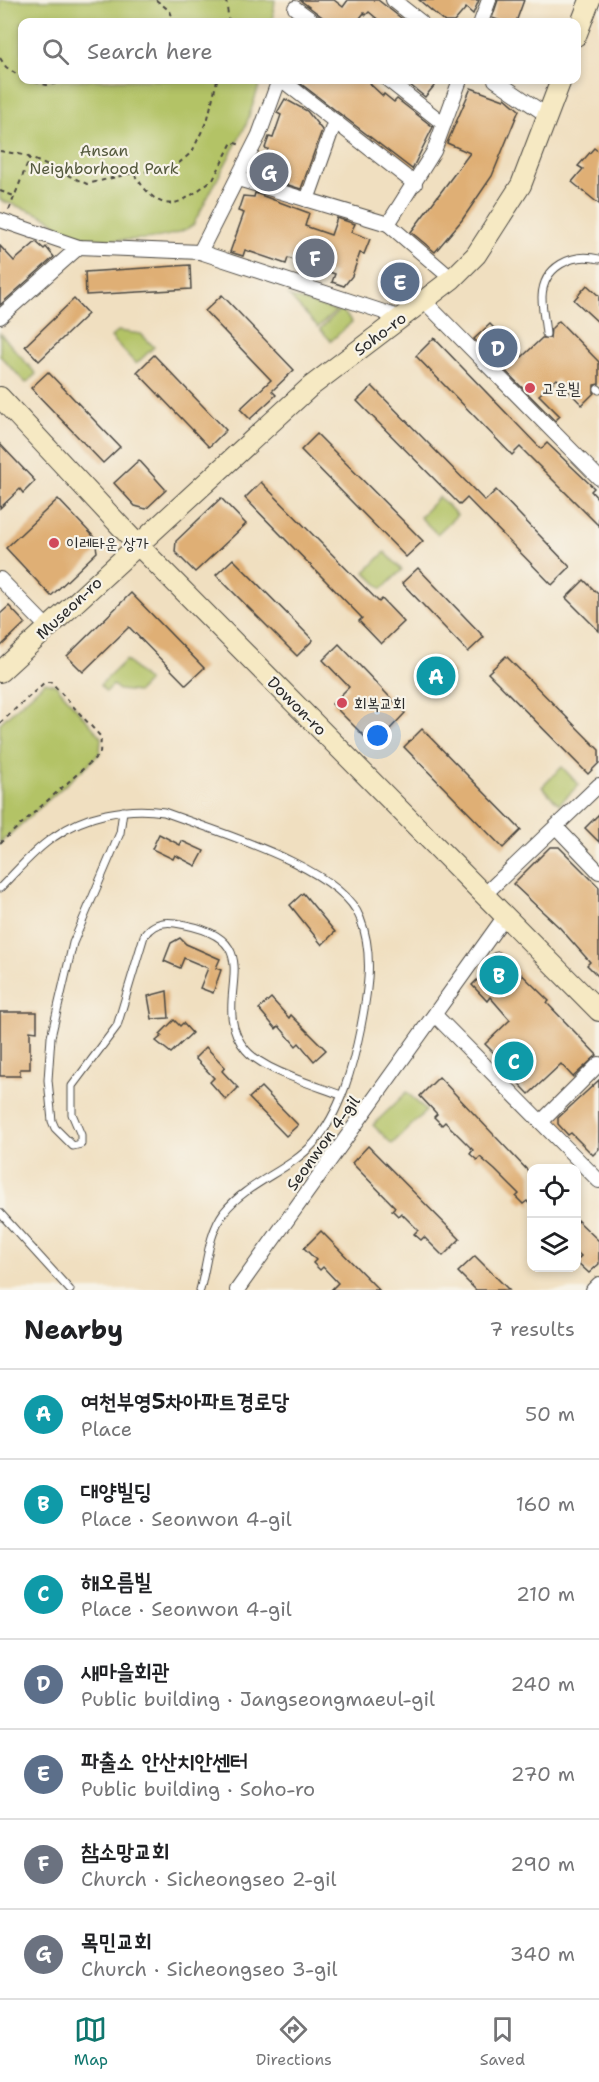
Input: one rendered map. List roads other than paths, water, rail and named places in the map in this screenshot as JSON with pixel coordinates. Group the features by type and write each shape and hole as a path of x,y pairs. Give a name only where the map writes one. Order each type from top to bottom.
{"street":[{"path":"393,0 416,18"},
{"path":"482,18 489,0"},
{"path":"581,23 590,0"},
{"path":"296,4 311,18"},
{"path":"200,252 260,135 279,84"},
{"path":"285,84 415,184"},
{"path":"393,84 444,124"},
{"path":"388,224 434,151 459,84"},
{"path":"501,84 548,116"},
{"name":"Soho-ro","path":"138,544 310,387 452,279 476,255 521,185 560,84"},
{"path":"307,200 335,121"},
{"path":"238,179 388,224 452,279"},
{"path":"0,220 79,247 200,252 402,318"},
{"path":"0,317 79,247"},
{"path":"424,301 599,478"},
{"name":"Dowon-ro","path":"0,398 138,544 599,1011"},
{"name":"Museon-ro","path":"0,672 138,544"},
{"path":"2,586 48,628"},
{"path":"484,895 599,785"},
{"path":"556,827 599,872"},
{"name":"Seonwon 4-gil","path":"237,1290 504,916"},
{"path":"435,1015 599,1181"},
{"path":"541,1122 599,1064"},
{"path":"593,1290 599,1284"}],"lane":[{"path":"546,334 542,293 553,269 579,257 599,260"},
{"path":"123,811 120,833 73,943 51,1037 49,1104 55,1128 73,1146 81,1144 81,1135 72,1114 72,1086 117,1026 144,936 150,928 164,923 178,923 204,931 224,941 230,949 234,959 235,979 230,1018 233,1028 247,1051 265,1063 341,1095"},
{"path":"0,888 52,838 66,829 123,811 164,812 286,860 328,881 360,916 367,942 369,969 358,1042 341,1095 327,1125 305,1152 241,1196 224,1213 213,1235 200,1290"},
{"path":"0,1213 70,1290"}],"place":[{"name":"목민교회","path":"269,172"},
{"name":"참소망교회","path":"315,258"},
{"name":"파출소 안산치안센터","path":"400,282"},
{"name":"새마을회관","path":"498,348"},
{"name":"고운빌","path":"530,388"},
{"name":"이레타운 상가","path":"54,543"},
{"name":"여천부영5차아파트경로당","path":"436,676"},
{"name":"회복교회","path":"342,703"},
{"name":"대양빌딩","path":"499,975"},
{"name":"해오름빌","path":"514,1061"}],"park label":[{"name":"Ansan Neighborhood Park","path":"104,159"}]}
